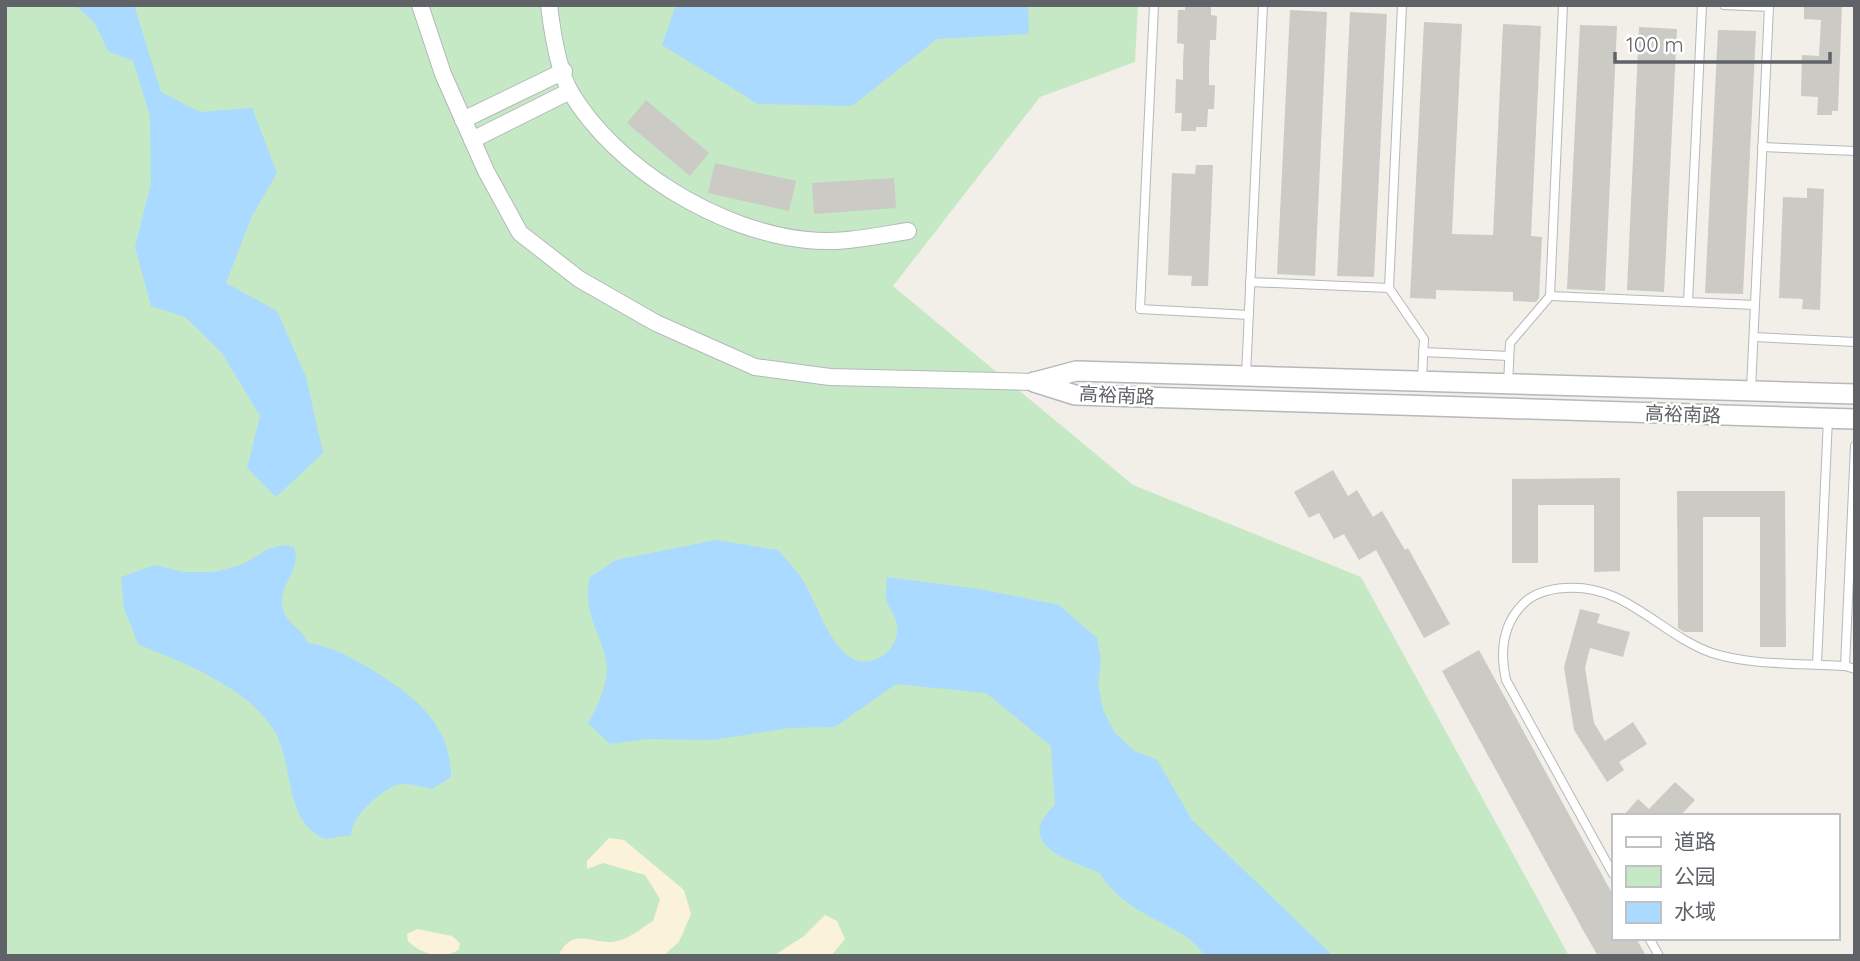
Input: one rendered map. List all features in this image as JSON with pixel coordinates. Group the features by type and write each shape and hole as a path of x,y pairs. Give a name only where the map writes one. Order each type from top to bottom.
{"street":[{"path":"420,5 443,74 463,120 520,233 579,279 656,323 755,367 830,377 1034,382"},
{"path":"549,5 553,33 570,91 608,139 652,178 704,209 770,235 810,241 845,240 908,232"},
{"path":"463,120 564,71"},
{"path":"472,140 570,91"},
{"name":"高裕南路","path":"1034,382 1076,371 1855,394"},
{"name":"高裕南路","path":"1034,382 1074,395 1855,419"}],"lane":[{"path":"1154,5 1140,309 1249,315"},
{"path":"1246,376 1264,5"},
{"path":"1402,5 1389,288 1424,339 1422,381"},
{"path":"1508,384 1510,343 1550,296 1563,5"},
{"path":"1688,302 1702,5"},
{"path":"1724,5 1769,7 1751,391"},
{"path":"1762,147 1855,151"},
{"path":"1250,282 1389,288"},
{"path":"1550,296 1755,305"},
{"path":"1754,338 1855,342"},
{"path":"1423,352 1509,356"},
{"path":"1817,664 1828,418"},
{"path":"1845,666 1855,446"},
{"path":"1612,872 1506,680 1502,662 1508,626 1530,597 1567,587 1606,591 1630,602 1670,634 1715,654 1740,659 1845,666 1855,669"},
{"path":"1650,940 1659,956"}],"green space":[{"path":"5,5 1138,5 1135,62 1040,97 893,286 1133,485 1361,577 1569,956 5,956"}],"sand":[{"path":"609,838 624,840 684,890 691,914 679,942 663,956 558,956 571,941 618,941 653,921 660,899 645,875 603,863 587,869 587,861"},
{"path":"825,915 837,921 845,939 831,956 773,956 804,936"},
{"path":"417,929 452,936 460,943 459,949 447,955 440,955 419,949 408,941 407,934"}],"water":[{"path":"75,5 134,5 161,92 200,112 252,108 277,173 252,216 226,283 277,311 306,377 323,453 276,497 247,468 260,416 222,353 185,317 151,306 135,247 151,183 150,116 133,61 108,51 95,23"},
{"path":"676,5 1028,5 1029,34 937,39 852,106 758,104 662,45"},
{"path":"716,540 778,550 802,579 831,636 852,658 864,662 885,654 896,637 897,623 886,598 887,577 979,589 1059,605 1097,638 1101,660 1098,686 1103,710 1115,733 1133,750 1157,760 1192,820 1333,956 1206,956 1185,936 1125,901 1115,893 1100,873 1051,850 1039,831 1043,819 1055,805 1051,746 986,693 896,684 835,727 789,728 712,740 647,739 610,744 588,723 600,699 607,672 603,649 591,616 588,591 590,577 616,560"},
{"path":"284,545 294,547 296,555 282,603 289,620 308,643 327,647 352,658 418,703 438,728 449,759 451,777 432,789 403,784 388,789 360,814 351,835 326,839 303,821 296,807 281,745 263,716 249,702 214,678 138,644 124,608 121,577 155,565 184,572 215,572 243,564 268,549"}],"building":[{"path":"1185,5 1211,5 1211,15 1217,16 1216,40 1210,40 1209,67 1209,85 1215,85 1214,109 1208,109 1207,127 1196,127 1196,131 1181,131 1182,113 1175,113 1176,79 1183,80 1184,44 1177,43 1178,10 1185,10"},
{"path":"1804,5 1842,5 1838,111 1832,111 1832,115 1817,115 1818,97 1801,96 1802,55 1819,56 1821,20 1804,19"},
{"path":"1290,10 1327,12 1315,276 1277,274"},
{"path":"1350,12 1387,14 1374,277 1337,276"},
{"path":"1424,22 1462,24 1452,234 1493,235 1503,24 1541,26 1531,236 1542,237 1539,298 1536,302 1513,301 1513,292 1436,290 1436,299 1410,298"},
{"path":"1580,25 1617,26 1605,291 1567,289"},
{"path":"1639,27 1677,29 1664,292 1627,290"},
{"path":"1718,30 1756,31 1743,294 1705,293"},
{"path":"646,100 709,153 690,176 627,123"},
{"path":"715,163 796,181 789,211 708,193"},
{"path":"1196,165 1213,165 1208,286 1191,286 1192,276 1168,275 1172,173 1195,174"},
{"path":"894,178 896,208 814,214 812,183"},
{"path":"1807,188 1824,189 1820,310 1802,309 1803,299 1779,298 1783,197 1807,198"},
{"path":"1333,470 1348,496 1357,490 1373,517 1382,511 1405,550 1408,548 1450,624 1424,638 1376,550 1359,560 1344,534 1334,539 1319,513 1309,518 1294,492"},
{"path":"1620,478 1620,571 1594,572 1594,505 1538,505 1538,563 1512,563 1512,479"},
{"path":"1677,491 1785,491 1786,647 1760,647 1760,517 1703,517 1703,632 1684,632 1678,628"},
{"path":"1580,609 1600,614 1597,623 1630,632 1623,657 1590,648 1585,668 1594,723 1605,741 1633,722 1647,744 1619,762 1624,770 1607,782 1574,730 1564,667"},
{"path":"1479,650 1612,893 1612,940 1637,940 1646,956 1598,956 1442,671"},
{"path":"1675,782 1695,800 1682,814 1625,814 1638,799 1649,809"}]}
